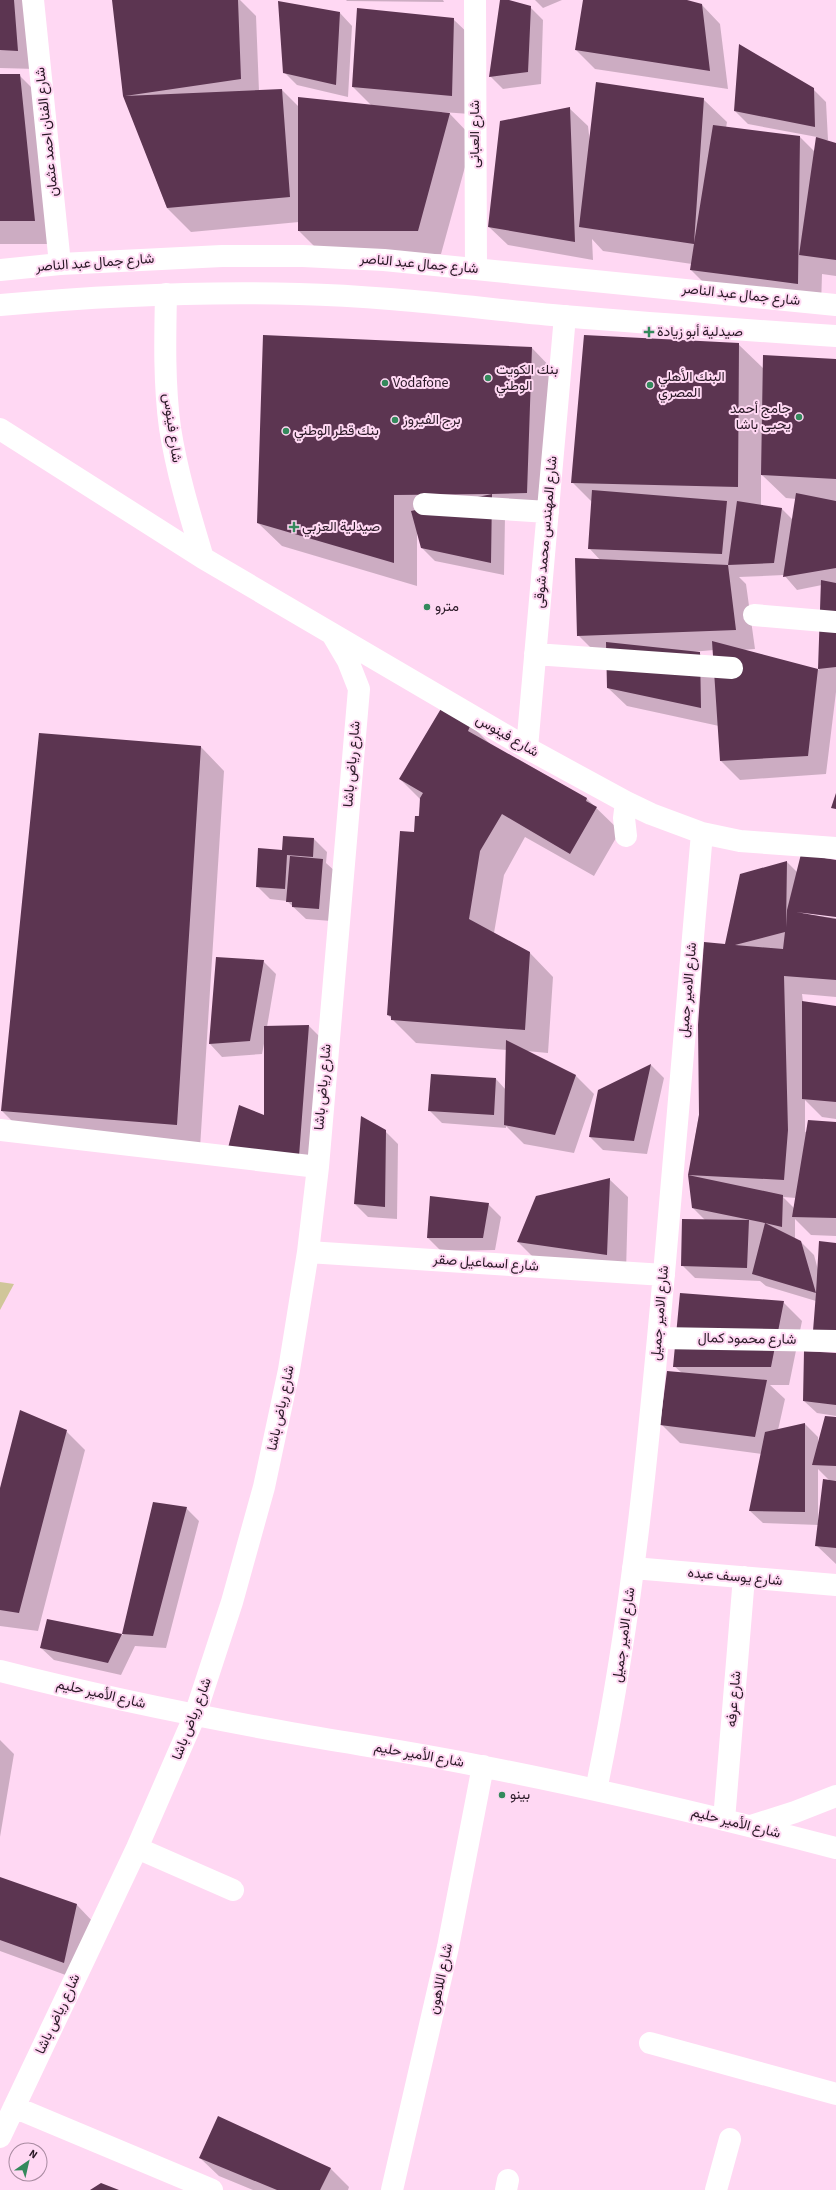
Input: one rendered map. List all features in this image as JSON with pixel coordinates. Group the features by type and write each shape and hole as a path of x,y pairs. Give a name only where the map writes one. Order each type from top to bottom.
{"street":[{"name":"شارع الفنان احمد عثمان","path":"33,0 60,264"},
{"name":"شارع العبانى","path":"475,0 476,269"},
{"name":"شارع جمال عبد الناصر","path":"0,270 60,264 222,256 303,256 384,260 836,305"},
{"path":"0,305 102,297 166,294 297,294 384,298 565,316 836,336"},
{"name":"شارع فينوس","path":"166,294 164,362 170,428 183,494 203,558"},
{"name":"شارع المهندس محمد شوقى","path":"527,748 565,316"},
{"name":"شارع فينوس","path":"0,429 203,558 527,748 626,802 651,814 702,833 740,841 836,848"},
{"path":"424,504 548,512"},
{"path":"754,615 836,622"},
{"name":"شارع رياض باشا","path":"0,2137 137,1848 195,1715 232,1602 264,1486 289,1370 308,1252 318,1167 358,689 348,661 332,634"},
{"path":"535,654 732,668"},
{"path":"626,802 624,818 626,836"},
{"name":"شارع الامير جميل","path":"596,1790 623,1650 633,1568 664,1275 702,833"},
{"path":"0,1130 318,1167"},
{"name":"شارع اسماعيل صقر","path":"308,1252 664,1275"},
{"name":"شارع محمود كمال","path":"658,1338 836,1341"},
{"name":"شارع يوسف عبده","path":"633,1568 836,1585"},
{"name":"شارع عرفه","path":"724,1820 744,1577"},
{"name":"شارع الأمير حليم","path":"0,1671 195,1715 484,1766 751,1826 836,1848"},
{"name":"شارع اللاهون","path":"392,2190 448,1947 484,1766"},
{"path":"751,1826 795,1812 836,1796"},
{"path":"137,1848 233,1890"},
{"path":"650,2044 836,2094"},
{"path":"14,2107 212,2190"},
{"path":"716,2190 730,2139"}],"shaded area":[{"path":"0,1282 14,1284 0,1310"}],"building":[{"path":"0,0 14,0 18,51 0,50"},
{"path":"112,0 238,0 241,79 125,96 282,89 290,197 167,208 123,96"},
{"path":"500,0 509,0 531,6 528,72 489,77"},
{"path":"583,0 687,0 702,4 710,71 575,50"},
{"path":"278,1 340,12 336,85 283,73"},
{"path":"357,8 454,18 452,96 352,87"},
{"path":"739,44 814,88 815,127 734,111"},
{"path":"0,74 20,74 35,221 0,221"},
{"path":"596,82 704,98 694,243 713,125 800,136 798,284 690,270 694,244 579,227"},
{"path":"298,97 450,113 418,231 298,231"},
{"path":"570,107 575,242 488,227 500,121"},
{"path":"816,137 836,143 836,260 799,255"},
{"name":"برج الفيروز","path":"263,335 532,347 527,493 394,495 394,563 257,523"},
{"path":"584,335 739,343 738,487 571,483"},
{"name":"جامح أحمد يحيى باشا","path":"763,355 836,359 836,479 761,475"},
{"path":"592,490 727,501 722,554 588,549"},
{"path":"796,493 836,501 836,568 783,577"},
{"path":"492,494 491,563 421,548 411,511"},
{"path":"737,501 782,508 774,563 728,565"},
{"path":"575,558 728,565 736,630 577,636"},
{"path":"821,580 836,583 836,667 818,669"},
{"path":"712,641 818,669 808,756 720,761"},
{"path":"606,642 700,652 701,708 607,688"},
{"path":"442,707 471,724 468,731 587,798 586,801 597,807 570,854 502,814 480,851 469,919 530,952 525,1030 391,1020 391,1016 387,1015 400,831 414,832 415,816 419,816 420,798 423,793 399,779"},
{"path":"39,733 201,746 177,1125 1,1111"},
{"path":"836,793 836,809 831,808"},
{"path":"283,836 314,838 313,857 287,855 285,889 256,887 258,848 282,850"},
{"path":"801,854 836,860 836,917 796,912 836,919 836,980 784,976 788,1130 784,1180 688,1175 699,1115 698,1025 704,942 725,944 740,874 787,861 786,927 787,910","holes":["785,932 783,949 735,945"]},
{"path":"290,856 323,859 319,909 292,907 292,902 286,902"},
{"path":"216,957 264,960 250,1041 209,1044"},
{"path":"802,1001 836,1006 836,1102 802,1099"},
{"path":"309,1025 299,1156 228,1148 239,1105 264,1115 264,1026"},
{"path":"506,1040 576,1075 555,1135 504,1125"},
{"path":"651,1064 634,1141 589,1137 598,1090"},
{"path":"431,1074 496,1078 494,1115 428,1111"},
{"path":"361,1116 386,1130 385,1207 354,1204"},
{"path":"808,1120 836,1122 836,1218 792,1217"},
{"path":"688,1175 783,1195 782,1227 765,1223 692,1208"},
{"path":"610,1178 607,1255 517,1242 536,1196"},
{"path":"430,1196 489,1203 483,1238 427,1238"},
{"path":"682,1219 749,1220 747,1268 681,1266"},
{"path":"765,1223 801,1241 816,1293 752,1274"},
{"path":"819,1241 836,1243 836,1331 813,1331"},
{"path":"680,1293 784,1301 771,1367 673,1367"},
{"path":"804,1351 836,1353 836,1405 803,1401"},
{"path":"667,1371 767,1380 755,1437 660,1425"},
{"path":"20,1410 67,1430 19,1613 0,1610 0,1488"},
{"path":"825,1416 836,1417 836,1466 812,1465"},
{"path":"805,1423 805,1512 749,1511 765,1432"},
{"path":"823,1479 836,1481 836,1548 815,1546"},
{"path":"153,1502 187,1507 153,1636 122,1634"},
{"path":"47,1619 122,1634 108,1663 40,1648"},
{"path":"0,1877 77,1904 64,1963 0,1940"},
{"path":"218,2116 331,2168 320,2190 277,2190 199,2158"},
{"path":"101,2183 119,2190 90,2190"}],"place":[{"name":"صيدلية أبو زيادة","path":"649,332"},
{"name":"بنك الكويت الوطني","path":"488,378"},
{"name":"Vodafone","path":"385,383"},
{"name":"البنك الأهلي المصري","path":"650,385"},
{"name":"جامح أحمد يحيى باشا","path":"799,417"},
{"name":"برج الفيروز","path":"395,420"},
{"name":"بنك قطر الوطني","path":"286,431"},
{"name":"صيدلية العزبي","path":"294,527"},
{"name":"مترو","path":"427,607"},
{"name":"بينو","path":"502,1795"}]}
